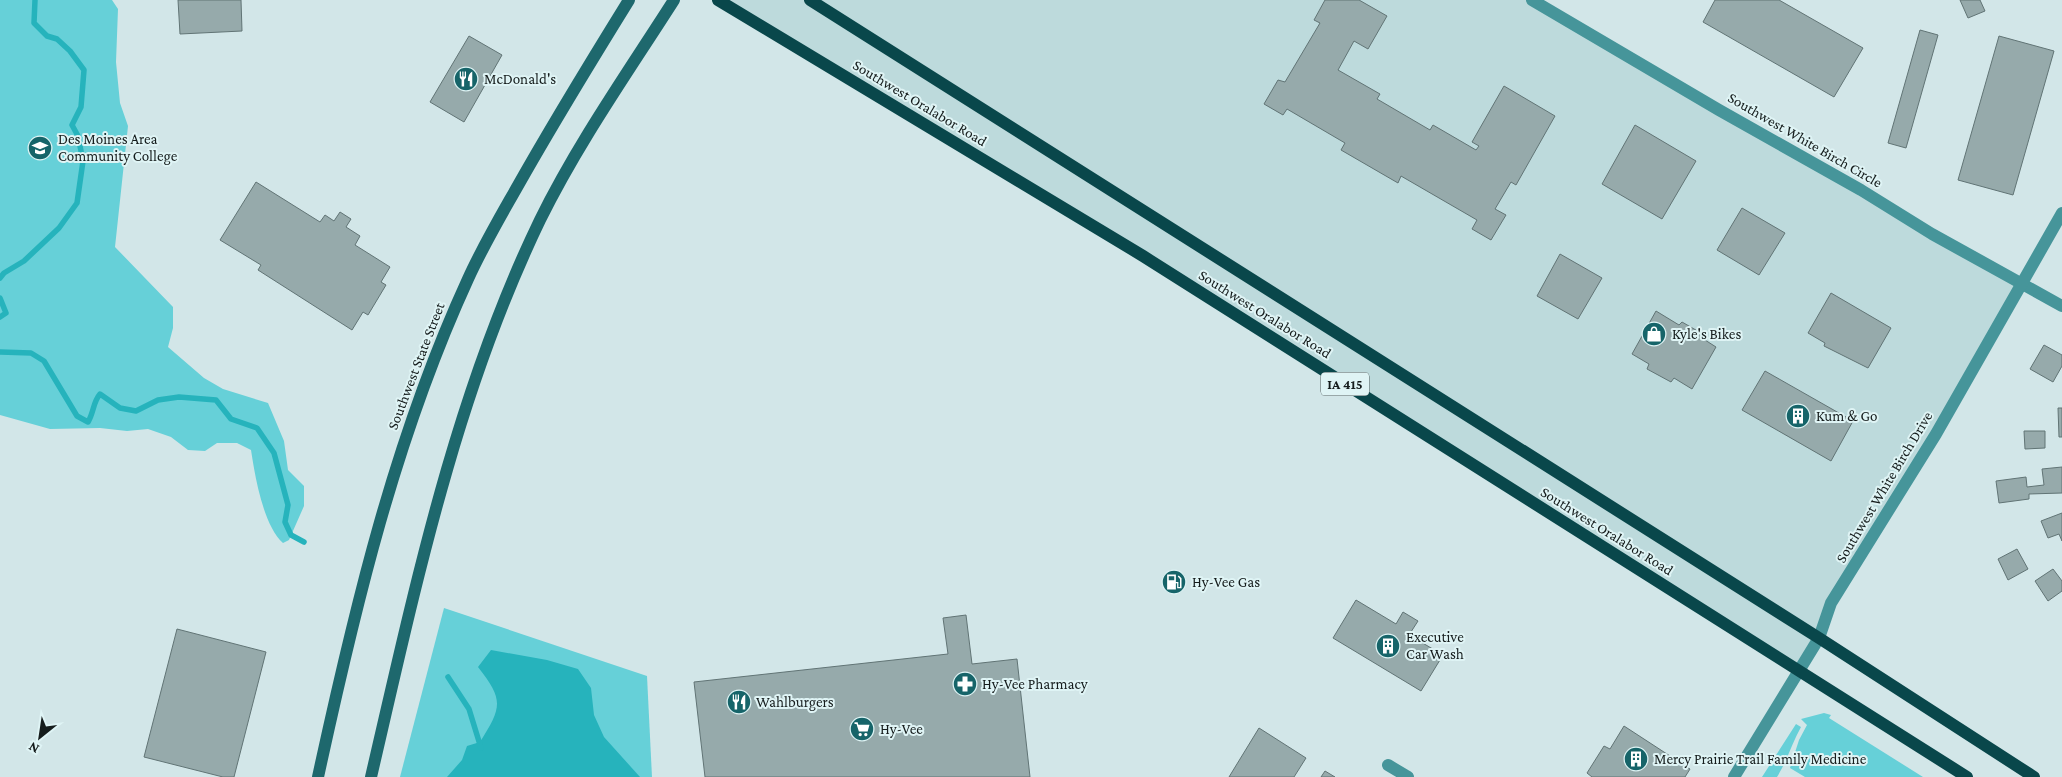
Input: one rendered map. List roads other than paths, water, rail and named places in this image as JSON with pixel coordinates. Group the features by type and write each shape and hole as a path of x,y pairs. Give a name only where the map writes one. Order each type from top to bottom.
{"main road":[{"name":"Southwest State Street","path":"318,777 368,562 402,447 437,352 482,250 565,102 629,0"},
{"path":"371,777 396,663 436,507 498,319 551,198 606,105 674,0"},
{"name":"Southwest Oralabor Road","path":"718,0 1143,256 1967,777"},
{"name":"Southwest Oralabor Road","path":"810,0 1819,638 2034,777"}],"street":[{"name":"Southwest White Birch Circle","path":"1532,0 2062,306"},
{"name":"Southwest White Birch Drive","path":"1734,777 1800,671 1819,638 1831,604 1936,434 2062,213"},
{"path":"1388,765 1408,777"}],"waterway":[{"path":"0,278 4,273 24,261 59,228 77,203 83,161 78,136 72,125 81,107 84,70 70,51 57,39 47,36 34,23 35,0"},
{"path":"0,298 6,313 0,317"},
{"path":"0,352 31,353 44,361 77,416 88,422 100,394 120,408 136,411 158,400 179,397 216,400 231,419 257,428 274,453 288,505 285,522 291,535 304,542"},
{"path":"448,677 469,709 481,748"}],"place":[{"name":"McDonald's","path":"466,79"},
{"name":"Des Moines Area Community College","path":"40,148"},
{"name":"Kyle's Bikes","path":"1654,334"},
{"name":"Kum & Go","path":"1798,416"},
{"name":"Hy-Vee Gas","path":"1174,582"},
{"name":"Executive Car Wash","path":"1388,646"},
{"name":"Hy-Vee Pharmacy","path":"965,684"},
{"name":"Wahlburgers","path":"739,702"},
{"name":"Hy-Vee","path":"862,729"},
{"name":"Mercy Prairie Trail Family Medicine","path":"1636,759"}]}
